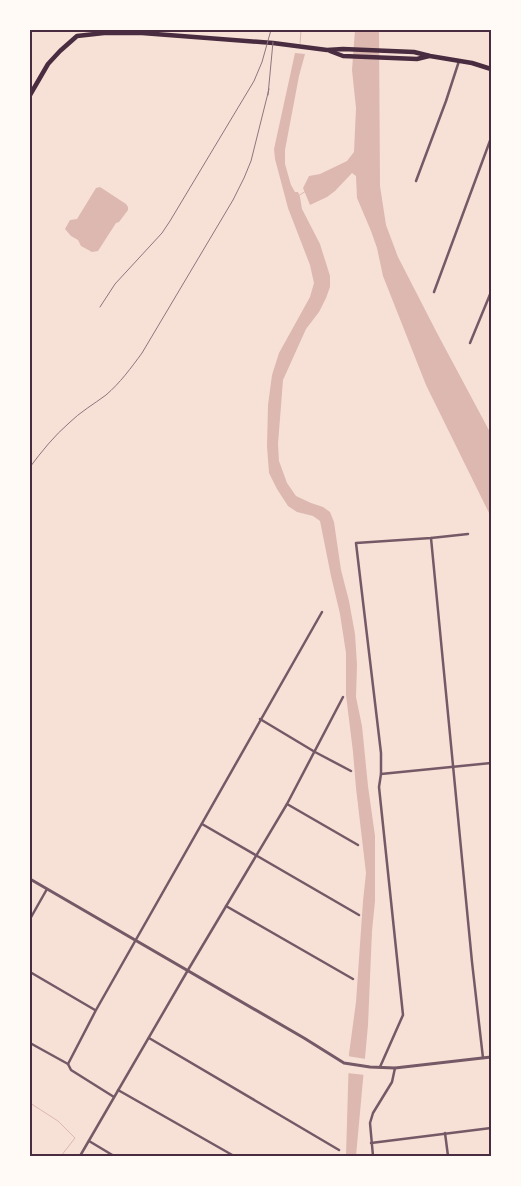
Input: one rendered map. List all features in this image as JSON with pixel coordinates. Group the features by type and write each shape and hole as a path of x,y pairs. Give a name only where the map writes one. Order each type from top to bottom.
{"main road":[{"path":"30,95 48,64 77,36 104,32 142,33 327,50 414,52 491,69"}],"street":[{"path":"416,181 459,61"},
{"path":"434,292 491,138"},
{"path":"470,343 491,292"},
{"path":"380,1067 403,1015 379,786 381,753 356,543 468,534"},
{"path":"431,538 452,768 483,1058"},
{"path":"68,1064 96,1010 322,612"},
{"path":"80,1156 287,804 344,697"},
{"path":"260,720 351,771"},
{"path":"380,774 491,763"},
{"path":"287,804 358,845"},
{"path":"202,824 359,915"},
{"path":"30,880 188,970 344,1063 395,1068 491,1057"},
{"path":"30,918 47,889"},
{"path":"226,906 353,979"},
{"path":"30,972 96,1010"},
{"path":"149,1038 339,1150"},
{"path":"30,1043 68,1064 71,1070 114,1097"},
{"path":"373,1156 370,1123 392,1082 395,1068"},
{"path":"118,1090 234,1156"},
{"path":"371,1143 491,1128"},
{"path":"445,1134 448,1156"},
{"path":"89,1142 114,1156"}],"shaded area":[{"path":"355,30 379,30 380,186 386,225 398,257 491,434 491,517 426,385 383,276 377,248 357,198 356,176 352,173 335,191 310,205 303,188 309,176 320,174 347,161 354,152 356,108 352,70"},
{"path":"295,53 305,54 285,150 285,164 291,185 295,192 298,192 302,209 320,244 330,276 330,287 319,312 306,329 283,380 278,444 279,461 287,483 296,496 323,507 330,512 334,522 341,570 355,634 357,665 356,697 362,726 375,836 375,901 368,1025 356,1156 346,1156 349,1054 356,1002 366,873 346,695 346,653 340,614 320,521 313,516 297,512 288,506 269,473 267,446 268,405 272,375 279,353 310,297 314,283 310,265 288,208 274,149"},
{"path":"100,187 126,204 128,210 119,222 116,223 98,251 92,252 81,246 78,240 65,229 70,220 77,219 96,188"}],"pier":[{"path":"347,1056 366,1059 365,1075 347,1073"}],"waterway":[{"path":"300,44 301,30"},
{"path":"298,196 306,191"},
{"path":"30,1103 58,1121 75,1138 61,1156"}],"railway":[{"path":"100,307 115,284 162,233 170,221 254,81 262,62 271,30"},
{"path":"268,95 273,42"},
{"path":"30,467 48,444 64,428 116,385 142,353 233,200 244,178 251,161 269,89"}]}
